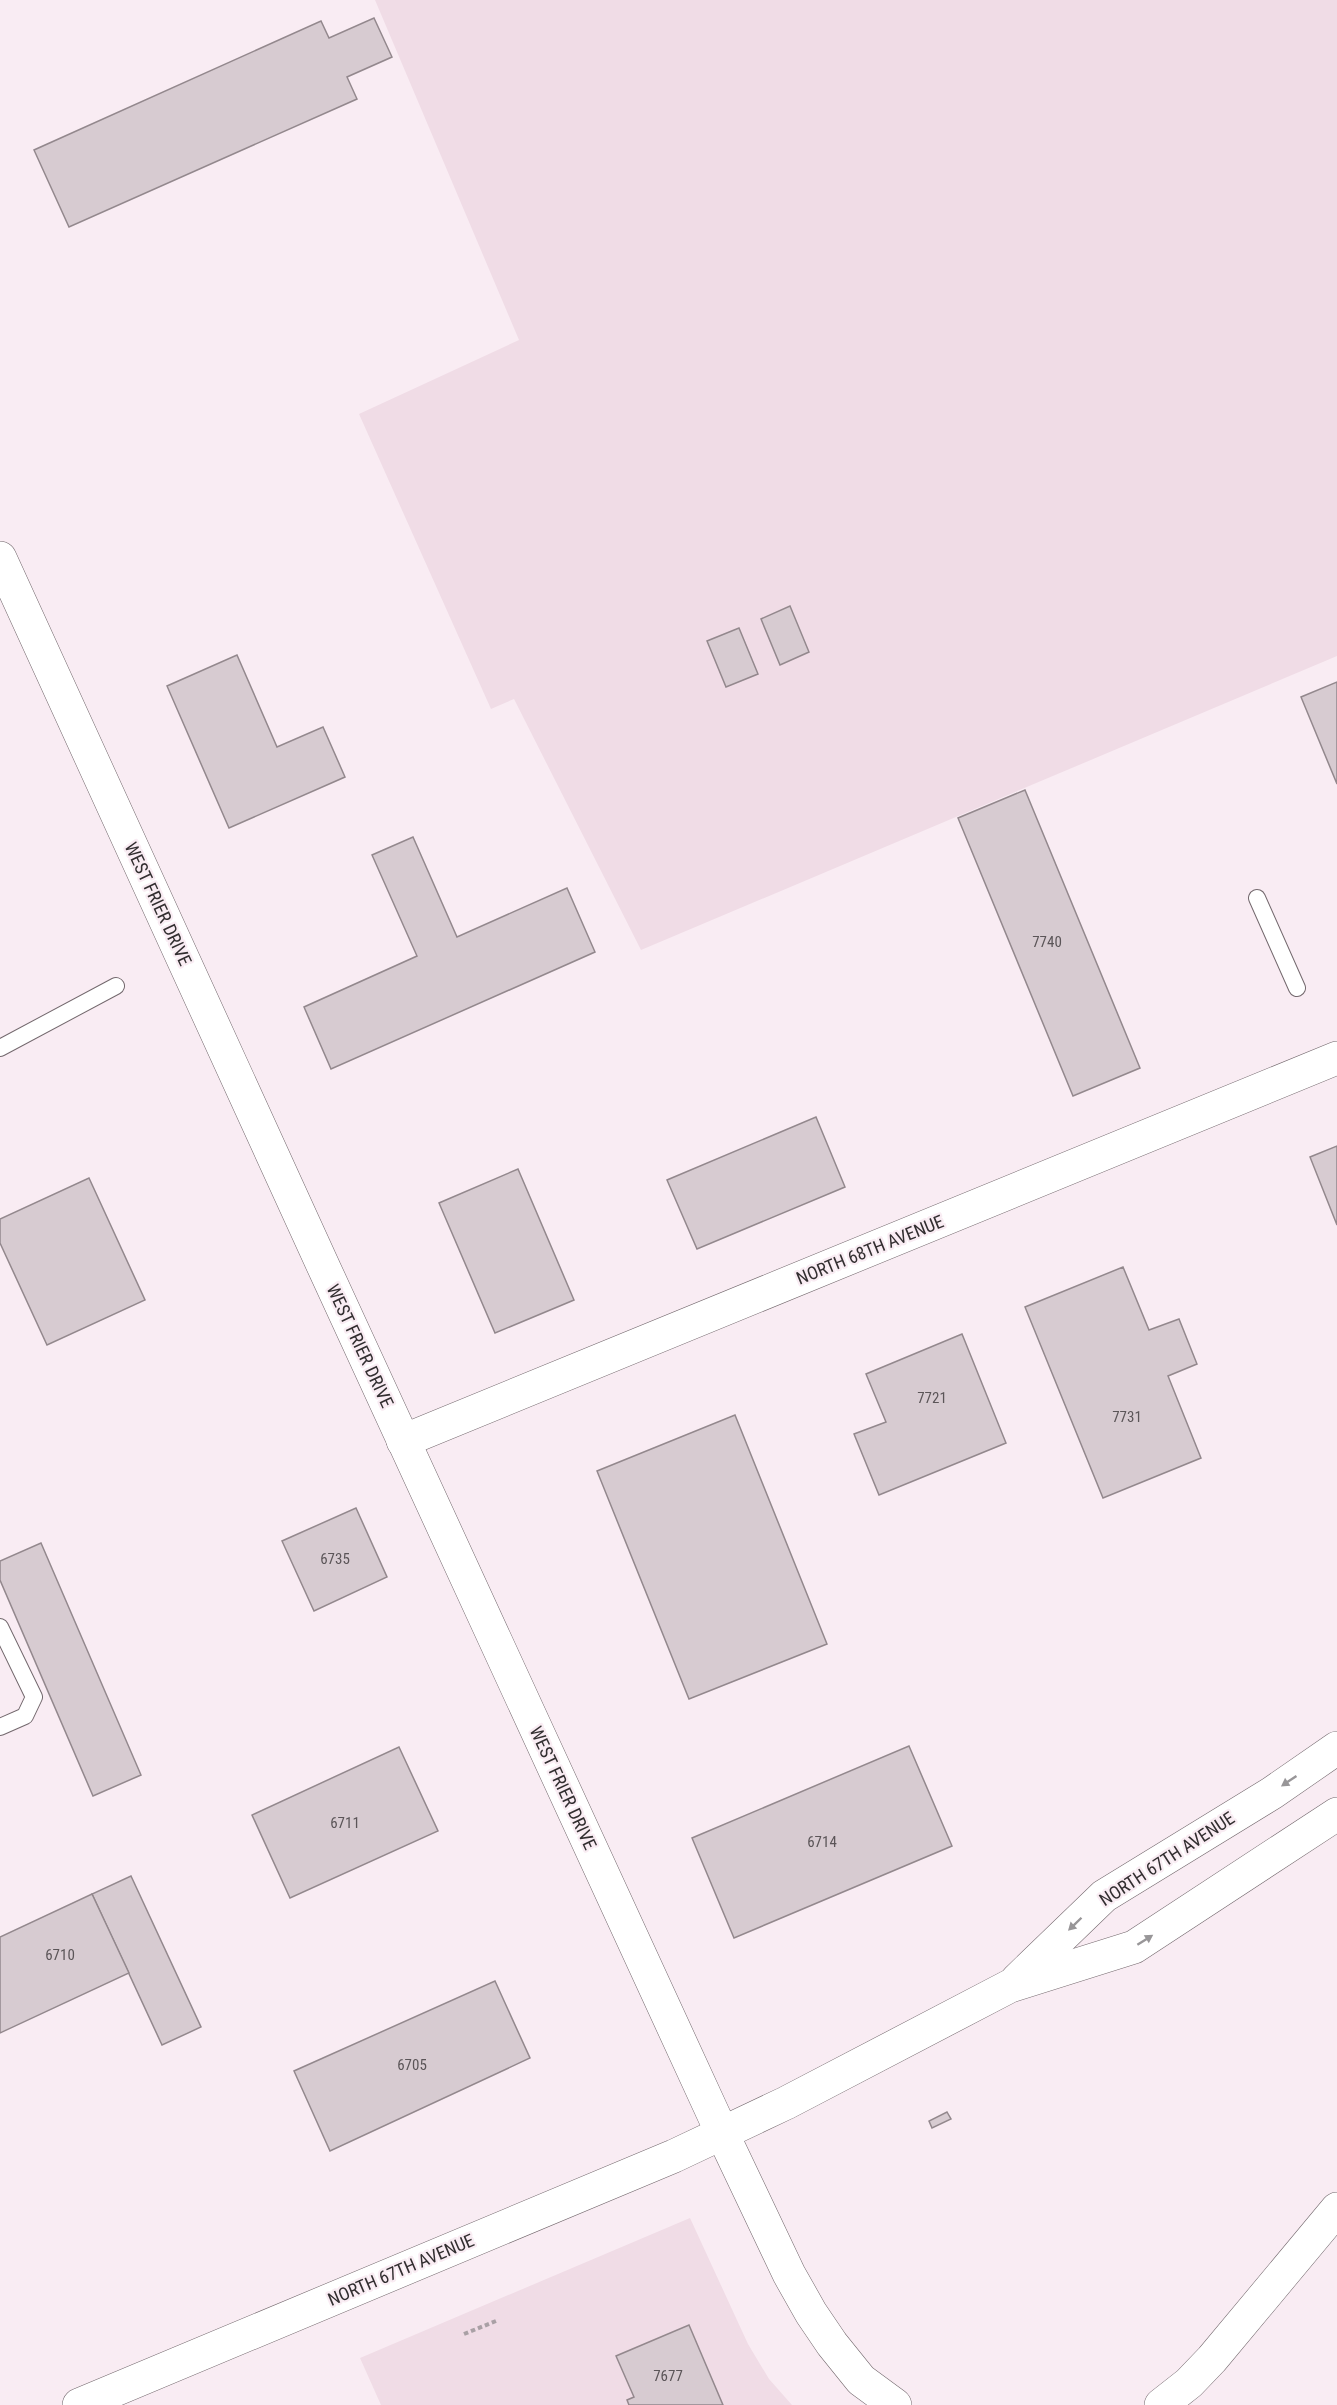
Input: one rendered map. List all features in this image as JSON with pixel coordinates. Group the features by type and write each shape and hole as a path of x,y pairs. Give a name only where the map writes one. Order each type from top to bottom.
{"street":[{"name":"WEST FRIER DRIVE","path":"0,558 722,2133"},
{"name":"NORTH 68TH AVENUE","path":"404,1442 1337,1058"},
{"name":"NORTH 67TH AVENUE","path":"1010,1986 1104,1896 1272,1793 1337,1748"},
{"name":"NORTH 67TH AVENUE","path":"80,2405 609,2184 786,2103 1010,1986 1134,1947 1337,1814"},
{"path":"722,2133 789,2274 811,2313 861,2380 895,2405"},
{"path":"1162,2405 1189,2383 1212,2359 1337,2209"}],"lane":[{"path":"1257,898 1297,988"},
{"path":"0,1048 116,986"},
{"path":"0,1627 34,1697 25,1716 0,1728"}],"path":[{"path":"464,2334 496,2321"}],"shaded area":[{"path":"375,0 1337,0 1337,656 641,950 514,699 491,709 359,414 519,340"},
{"path":"690,2218 748,2344 769,2379 792,2405 381,2405 360,2358"}],"building":[{"path":"374,18 392,57 347,77 357,99 69,227 34,150 321,21 329,38"},
{"path":"790,606 809,652 780,665 761,619"},
{"path":"739,628 758,674 726,687 707,641"},
{"path":"237,655 277,747 323,727 345,777 229,828 167,686"},
{"path":"1337,682 1337,784 1301,697"},
{"path":"1025,790 1140,1068 1073,1096 958,818"},
{"path":"413,837 457,937 567,888 595,952 331,1069 304,1007 417,956 372,855"},
{"path":"816,1117 845,1187 697,1249 667,1180"},
{"path":"1337,1146 1337,1225 1310,1157"},
{"path":"518,1169 574,1300 495,1333 439,1203"},
{"path":"89,1178 145,1300 47,1345 0,1243 0,1219"},
{"path":"1123,1267 1149,1330 1179,1319 1197,1364 1168,1376 1201,1458 1103,1498 1025,1307"},
{"path":"962,1334 1006,1443 879,1495 854,1434 886,1422 866,1374"},
{"path":"735,1415 827,1644 689,1699 597,1471"},
{"path":"356,1508 387,1577 314,1611 282,1541"},
{"path":"41,1543 141,1775 93,1796 0,1580 0,1561"},
{"path":"909,1746 952,1846 734,1938 692,1838"},
{"path":"399,1747 438,1831 290,1898 252,1815"},
{"path":"131,1876 201,2027 162,2045 92,1894"},
{"path":"92,1894 129,1973 0,2033 0,1937"},
{"path":"495,1981 530,2058 330,2151 294,2071"},
{"path":"947,2112 951,2119 932,2128 929,2121"},
{"path":"689,2325 723,2405 629,2405 627,2400 634,2397 616,2356"}]}
